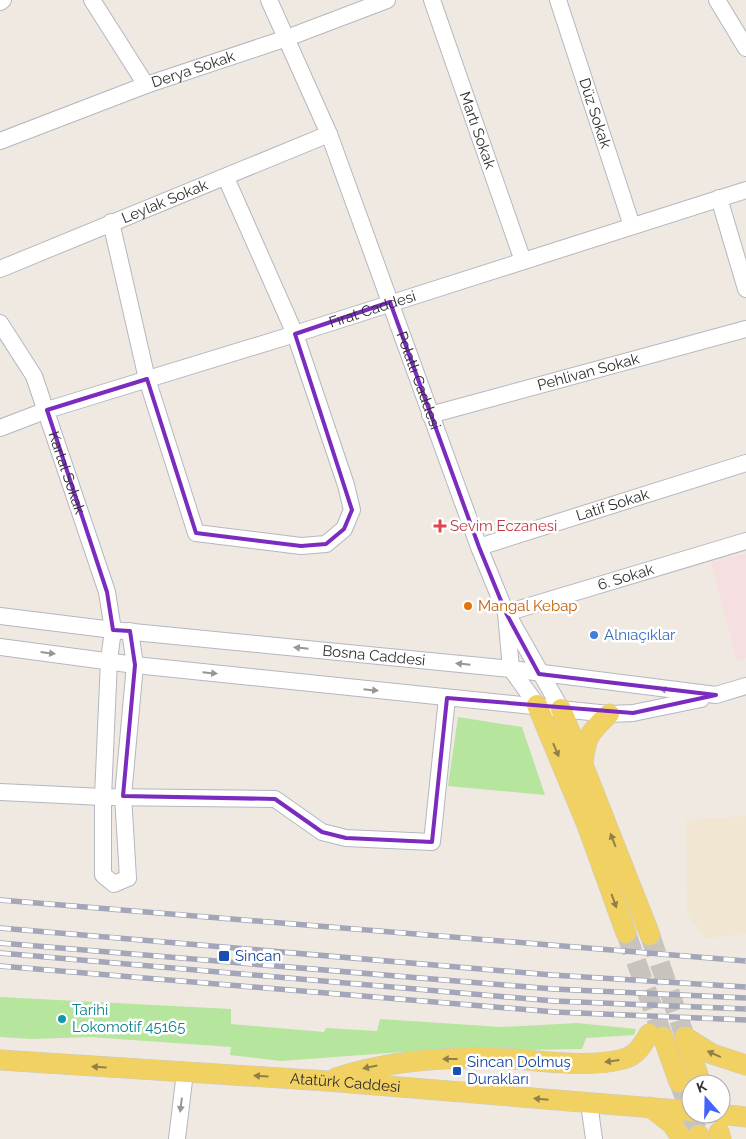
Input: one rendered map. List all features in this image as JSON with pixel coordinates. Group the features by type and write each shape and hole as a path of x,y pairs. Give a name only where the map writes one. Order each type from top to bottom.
{"main road":[{"path":"537,705 587,824 626,933"},
{"path":"561,709 650,935"},
{"path":"583,763 585,742 593,729 609,714"},
{"path":"327,1081 366,1068 414,1060 605,1062 624,1059 656,1036 679,1082"},
{"path":"698,1074 685,1037 712,1054 746,1065"},
{"name":"Atatürk Caddesi","path":"0,1060 327,1081 681,1110"},
{"path":"650,1107 694,1138"},
{"path":"720,1128 746,1116"}],"street":[{"path":"92,0 146,85"},
{"name":"Polatlı Caddesi","path":"268,0 287,38 329,134 430,415 479,547 506,613 511,669"},
{"name":"Derya Sokak","path":"0,141 146,85 287,38 387,0"},
{"name":"Martı Sokak","path":"432,0 523,261"},
{"name":"Düz Sokak","path":"558,0 632,226"},
{"path":"717,0 746,47"},
{"name":"Leylak Sokak","path":"0,269 111,222 226,178 329,134"},
{"path":"111,222 147,379 196,533 301,546 326,544 344,529 352,510 346,485 295,334 226,178"},
{"name":"Fırat Caddesi","path":"0,428 46,410 295,334 390,302 746,190"},
{"path":"719,198 746,289"},
{"name":"Kartal Sokak","path":"0,323 34,376 107,592 113,630 109,660 103,797 103,874 114,884 128,878 123,796"},
{"name":"Pehlivan Sokak","path":"430,415 746,329"},
{"name":"Latif Sokak","path":"479,547 746,463"},
{"name":"6. Sokak","path":"506,613 746,541"},
{"path":"506,613 539,674 561,709"},
{"name":"Bosna Caddesi","path":"0,616 113,630 511,669 716,696 746,686"},
{"path":"123,796 135,665 130,631"},
{"path":"0,647 109,660 135,665 447,698 537,705 609,714 633,713 716,696"},
{"path":"511,669 537,705"},
{"path":"0,792 103,797 275,799 322,832 346,838 432,842 447,698"},
{"path":"177,1139 185,1072"},
{"path":"589,1103 594,1139"}],"highlighted area":[{"path":"390,302 479,547 506,613 539,674 716,695 633,713 447,698 432,842 346,838 322,832 275,799 123,796 135,665 130,631 113,630 107,592 47,410 147,379 196,533 301,546 326,544 344,529 352,510 295,334"}],"shaded area":[{"path":"746,553 746,658 737,661 711,562"},
{"path":"746,816 746,934 705,938 687,913 686,820"}],"green space":[{"path":"458,717 522,727 545,795 448,786"},
{"path":"0,997 231,1009 231,1024 324,1032 326,1028 377,1031 380,1019 502,1027 577,1023 636,1029 634,1035 586,1038 582,1049 402,1052 281,1061 230,1055 231,1047 90,1037 32,1039 0,1037"}],"tunnel":[{"path":"626,933 663,1037"},
{"path":"650,935 685,1037"},
{"path":"679,1082 699,1135"}],"railway":[{"path":"0,900 746,961"},
{"path":"0,928 552,975 746,987"},
{"path":"0,943 553,989 746,998"},
{"path":"0,953 554,1001 746,1009"},
{"path":"0,966 555,1012 746,1020"}],"place":[{"name":"Sevim Eczanesi","path":"440,526"},
{"name":"Mangal Kebap","path":"468,606"},
{"name":"Alnıaçıklar","path":"594,635"},
{"name":"Sincan","path":"224,956"},
{"name":"Tarihi Lokomotif 45165","path":"62,1019"},
{"name":"Sincan Dolmuş Durakları","path":"457,1071"}]}
